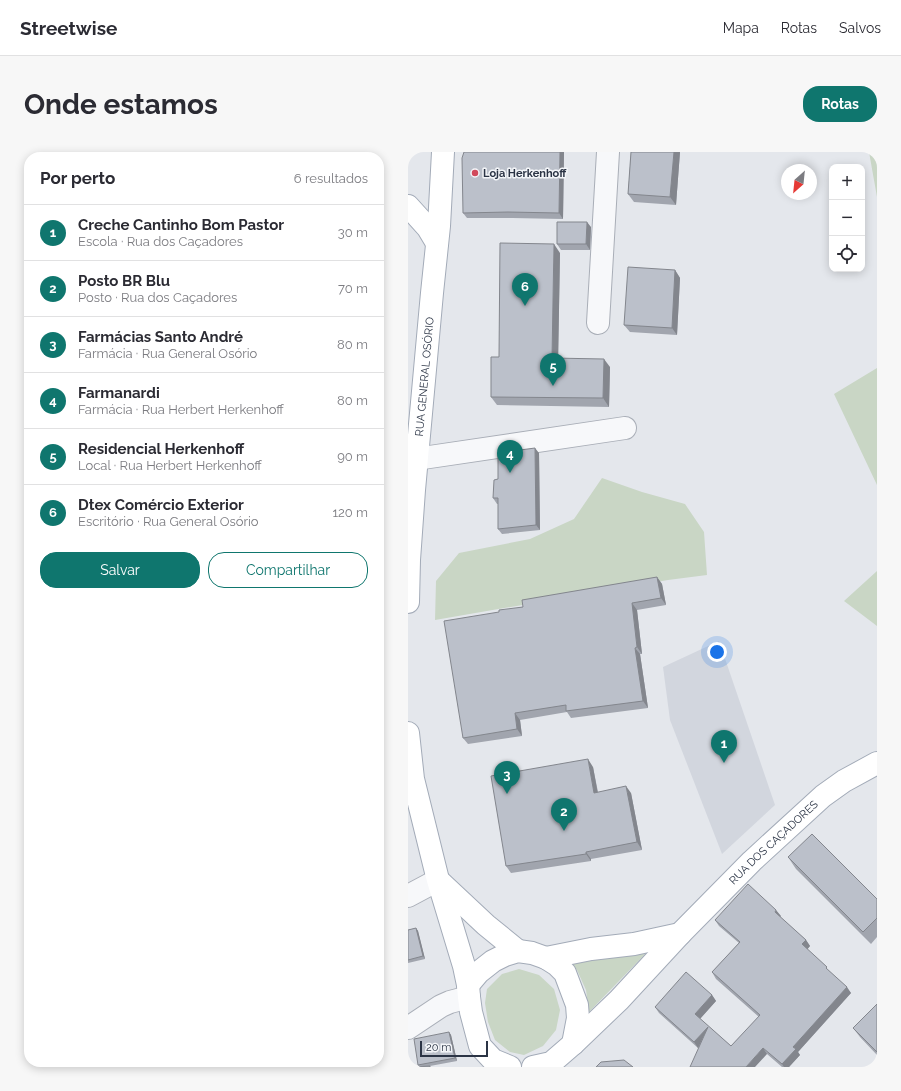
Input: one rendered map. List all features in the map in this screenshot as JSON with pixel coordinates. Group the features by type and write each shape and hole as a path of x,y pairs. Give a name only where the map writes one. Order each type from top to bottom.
{"main road":[{"name":"RUA GENERAL OSÓRIO","path":"408,602 412,459 432,293 443,152"},
{"path":"408,206 428,228 437,243"},
{"path":"408,733 413,779 438,880 457,941 474,1027 482,1057 510,1067"},
{"name":"RUA DOS CAÇADORES","path":"544,1066 573,1044 619,1000 680,934 752,861 823,796 844,781 877,763"},
{"path":"438,880 486,925 518,951"},
{"path":"546,958 591,949 634,944 680,934"},
{"path":"468,991 479,972 493,961 505,955 518,951 532,953 546,958 557,965 565,974 577,1005 578,1018 573,1044"}],"street":[{"path":"598,323 608,152"},
{"path":"412,459 625,428"},
{"path":"408,896 438,880"},
{"path":"408,1028 441,1006 468,991"}],"shaded area":[{"path":"719,641 775,805 722,854 670,720 663,667"}],"green space":[{"path":"869,152 877,152 877,197"},
{"path":"877,368 877,485 834,394"},
{"path":"602,478 642,492 685,504 704,532 707,575 668,580 435,620 436,581 459,553 530,539 574,519"},
{"path":"877,571 877,626 844,601"},
{"path":"650,949 589,1012 586,990 577,970 567,960"},
{"path":"519,969 539,975 554,989 560,1010 556,1030 543,1046 524,1055 510,1052 495,1040 488,1022 485,1003 487,989 502,974"}],"building":[{"path":"464,152 560,152 559,213 463,213 462,158"},
{"path":"631,152 674,152 670,197 628,194"},
{"path":"557,222 587,222 586,244 557,244"},
{"path":"500,243 554,244 552,358 604,359 603,398 491,397 491,357 499,357"},
{"path":"628,267 675,270 672,328 624,325"},
{"path":"535,448 536,525 498,529 498,498 493,498 494,480 498,479 498,453"},
{"path":"657,577 661,598 632,603 637,647 635,648 643,701 566,711 566,705 515,713 517,729 463,738 444,621 499,612 499,610 523,607 522,600"},
{"path":"588,759 594,793 626,786 637,842 586,852 586,854 506,866 491,776"},
{"path":"812,834 877,899 877,918 863,932 788,857"},
{"path":"748,884 776,910 775,912 806,940 802,944 847,987 793,1047 796,1049 782,1064 763,1048 746,1067 690,1067 708,1027 694,1042 655,1007 686,972 712,995 695,1014 731,1046 760,1015 712,972 740,942 715,920"},
{"path":"416,928 423,956 408,960 408,930"},
{"path":"877,1004 877,1052 853,1028"},
{"path":"449,1032 455,1058 418,1065 414,1039"},
{"path":"624,1060 633,1067 596,1067 601,1062"}],"place":[{"name":"Loja Herkenhoff","path":"475,173"},
{"name":"Dtex Comércio Exterior","path":"525,306"},
{"name":"Residencial Herkenhoff","path":"553,386"},
{"name":"Farmanardi","path":"510,473"},
{"name":"Creche Cantinho Bom Pastor","path":"724,763"},
{"name":"Farmácias Santo André","path":"507,794"},
{"name":"Posto BR Blu","path":"564,831"}]}
